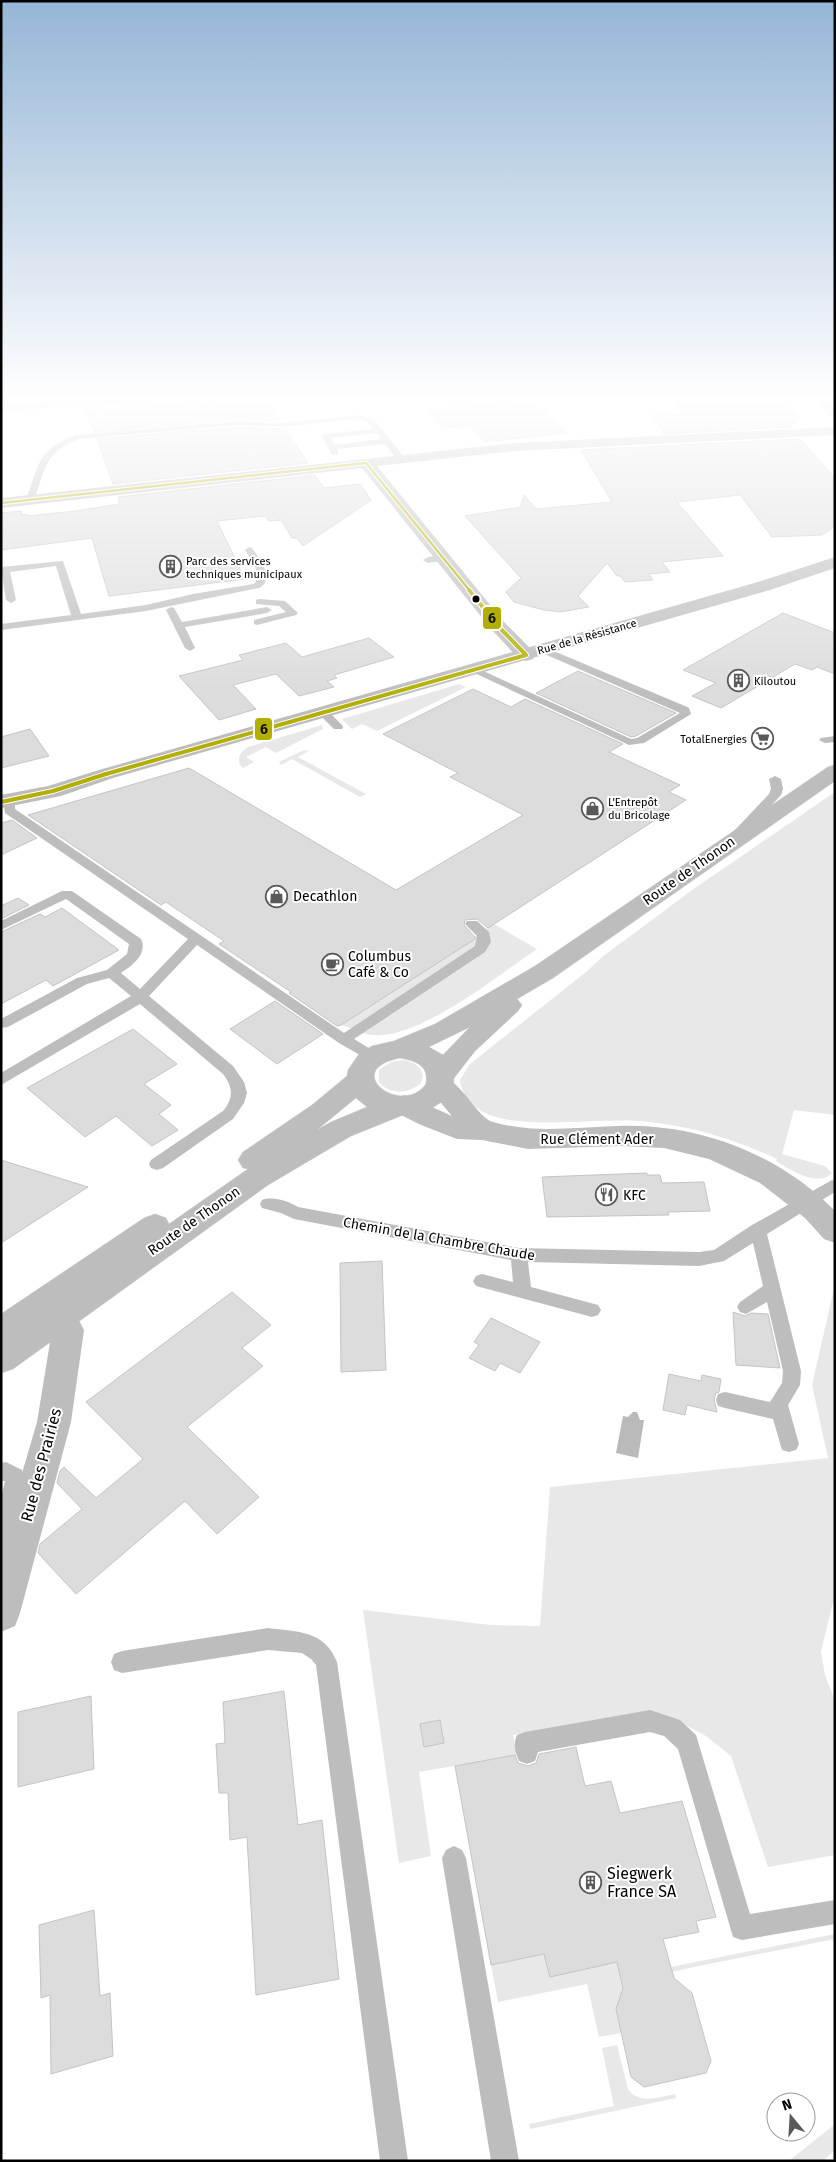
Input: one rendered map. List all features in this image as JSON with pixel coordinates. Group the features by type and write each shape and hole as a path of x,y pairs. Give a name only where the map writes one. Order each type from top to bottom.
{"street":[{"path":"1,503 40,499"},
{"path":"392,499 436,559 498,626 535,652"},
{"name":"Rue de la Résistance","path":"4,798 53,791 106,774 788,579 835,562"},
{"name":"Route de Thonon","path":"400,1048 444,1030 544,972 835,770"},
{"name":"Route de Thonon","path":"440,1080 466,1045 544,972"},
{"path":"440,1080 427,1098 403,1105 387,1104 374,1099 363,1089 360,1080 362,1067 372,1057 382,1052 400,1048 419,1051 429,1056 439,1067 440,1080 481,1130"},
{"name":"Route de Thonon","path":"1,1332 306,1123 360,1080"},
{"name":"Route de Thonon","path":"1,1359 258,1177 340,1129 403,1105"},
{"name":"Rue Clément Ader","path":"403,1105 451,1127 481,1130 506,1136 529,1139 636,1136 694,1144 748,1163 774,1176 806,1201 835,1231"},
{"name":"Rue des Prairies","path":"1,1613 54,1422 68,1330 61,1316"}],"lane":[{"path":"1,627 146,608 193,597 249,588 260,584 263,578 249,550"},
{"path":"11,600 3,570 60,563 77,617"},
{"path":"249,588 259,602"},
{"path":"230,616 242,606 259,602 282,603 293,613 258,622"},
{"path":"224,605 230,616"},
{"path":"171,610 190,648"},
{"path":"178,625 267,610"},
{"path":"473,670 629,742 640,740 686,714 685,710 681,708 535,652"},
{"path":"323,712 338,727"},
{"path":"726,845 775,795 777,789 776,779"},
{"path":"4,798 9,810 344,1040 372,1057"},
{"path":"1,926 67,894 136,942 137,948 128,963 112,973 82,981 3,1024"},
{"path":"344,1040 360,1027 480,949 484,942 484,935 472,924"},
{"path":"1,1080 128,1006 141,996 196,938"},
{"path":"112,973 228,1070 238,1085 240,1094 236,1106 228,1115 157,1164"},
{"name":"Chemin de la Chambre Chaude","path":"268,1204 286,1208 294,1213 519,1255 705,1258 718,1256 832,1186"},
{"path":"758,1230 792,1371 791,1385 778,1404 789,1444"},
{"path":"519,1255 524,1292"},
{"path":"482,1281 592,1310"},
{"path":"746,1307 773,1288"},
{"path":"725,1400 780,1413"},
{"path":"1,1472 6,1471 15,1476 15,1483 1,1537"},
{"path":"122,1662 268,1639 304,1643 319,1651 326,1662 394,2161"},
{"path":"527,1753 525,1743 650,1721 666,1724 682,1734 688,1743 742,1928 835,1912"},
{"path":"454,1858 505,2161"}],"shaded area":[{"path":"459,684 466,687 377,731 362,724 352,729 342,719"},
{"path":"322,725 323,729 276,753 266,747 246,757 254,762 243,768 239,762 243,751 248,747"},
{"path":"304,750 309,751 298,757 366,794 360,797 292,759 281,765 279,762"},
{"path":"835,792 835,1115 794,1110 782,1154 825,1166 832,1173 819,1179 804,1176 776,1161 777,1159 748,1146 718,1136 673,1125 636,1121 524,1122 490,1115 476,1107 465,1096 460,1080 470,1064 586,972 602,957 695,888"},
{"path":"494,924 537,949 458,1003 413,1027 393,1034 370,1035 341,1025"},
{"path":"409,1061 418,1066 423,1076 421,1083 416,1087 399,1092 383,1086 379,1082 379,1070 391,1062"},
{"path":"835,1284 835,1594 821,1652 825,1675 835,1701 835,1855 768,1867 731,1756 706,1736 678,1721 649,1711 513,1735 517,1755 419,1772 431,1856 399,1863 363,1610 491,1625 540,1626 550,1487 828,1458 812,1385"},
{"path":"633,1412 637,1412 640,1420 644,1420 638,1458 616,1453 623,1416 628,1417"},
{"path":"835,1934 835,1939 672,1972 671,1967"},
{"path":"612,1940 625,1997 620,1998 616,2009 622,2033 599,2037 587,1984 498,2002 491,1965"},
{"path":"617,2045 628,2089 633,2094 650,2099 675,2094 676,2098 530,2129 529,2124 614,2106 602,2048"},
{"path":"835,2124 835,2150 823,2161 789,2161 813,2142 816,2142 816,2139"}],"building":[{"path":"119,499 371,500 303,546 297,538 292,538 281,520 269,521 265,516 217,521 245,579 109,596 92,538 1,550 1,513 21,511 22,515 27,514 27,516 120,504"},
{"path":"523,499 527,499 536,509 612,502 610,499 705,499 677,502 723,556 662,562 670,572 649,574 653,580 625,582 620,576 617,576 607,563 578,596 589,607 560,612 544,610 514,602 506,592 521,578 465,516 521,507"},
{"path":"743,499 835,499 835,526 822,535 772,537"},
{"path":"783,613 835,633 835,674 817,667 812,670 795,664 721,708 692,696 716,683 683,670"},
{"path":"369,638 394,657 334,675 337,678 327,681 334,687 299,696 276,674 233,685 256,709 219,720 179,676 243,660 239,655 286,643 302,657"},
{"path":"578,671 676,713 631,737 536,693"},
{"path":"473,689 511,707 525,699 623,744 609,752 680,785 669,792 686,800 488,928 477,919 465,920 464,925 475,939 341,1025 337,1026 289,993 291,992 219,944 224,941 166,902 161,905 28,815 189,768 396,890 523,815 450,777 458,773 383,734"},
{"path":"30,729 49,756 1,768 1,737"},
{"path":"12,820 37,838 1,855 1,823"},
{"path":"18,898 29,905 1,919 1,906"},
{"path":"62,908 119,950 53,986 46,980 1,1004 1,932 40,914 45,917"},
{"path":"275,1001 323,1034 277,1064 230,1029"},
{"path":"133,1029 177,1064 144,1084 171,1105 159,1114 178,1130 152,1146 116,1116 85,1137 27,1088"},
{"path":"1,1160 88,1187 1,1243"},
{"name":"KFC","path":"647,1173 647,1175 660,1175 662,1183 704,1182 710,1211 668,1212 669,1215 547,1217 542,1177"},
{"path":"382,1261 386,1370 341,1372 340,1263"},
{"path":"232,1292 271,1325 242,1348 263,1366 187,1427 259,1497 217,1534 185,1501 76,1594 38,1553 40,1544 82,1509 57,1483 60,1471 64,1467 96,1498 143,1459 86,1402"},
{"path":"733,1312 745,1316 751,1313 768,1314 780,1368 736,1365"},
{"path":"491,1318 540,1342 520,1373 500,1363 495,1371 469,1358 479,1345 474,1342"},
{"path":"669,1374 701,1381 702,1375 721,1379 719,1392 716,1393 714,1399 717,1412 687,1405 685,1415 663,1410"},
{"path":"284,1691 298,1825 322,1820 339,1979 256,1995 247,1837 230,1840 228,1793 219,1793 216,1744 225,1743 223,1702"},
{"path":"91,1696 94,1769 18,1787 18,1712"},
{"path":"440,1720 444,1743 424,1747 420,1724"},
{"name":"Siegwerk France SA","path":"576,1747 585,1786 611,1781 620,1813 682,1801 716,1917 696,1921 699,1932 663,1939 674,1978 692,1993 711,2061 706,2073 644,2087 631,2077 616,2009 623,1988 617,1962 550,1977 544,1954 491,1965 455,1766 515,1755 518,1763 528,1766 536,1763 539,1754"},
{"path":"94,1910 100,1996 110,1993 113,2056 51,2074 50,1995 41,1998 39,1925"}],"transit line":[{"name":"6","path":"1,503 38,499"},
{"name":"6","path":"395,499 498,626 526,655"},
{"name":"6","path":"1,802 53,791 106,774 526,655"}],"place":[{"name":"Parc des services techniques municipaux","path":"170,567"},
{"name":"Kiloutou","path":"738,681"},
{"name":"TotalEnergies","path":"763,739"},
{"name":"L'Entrepôt du Bricolage","path":"592,808"},
{"name":"Decathlon","path":"277,896"},
{"name":"Columbus Café & Co","path":"332,964"},
{"name":"KFC","path":"607,1195"},
{"name":"Siegwerk France SA","path":"591,1882"}]}
